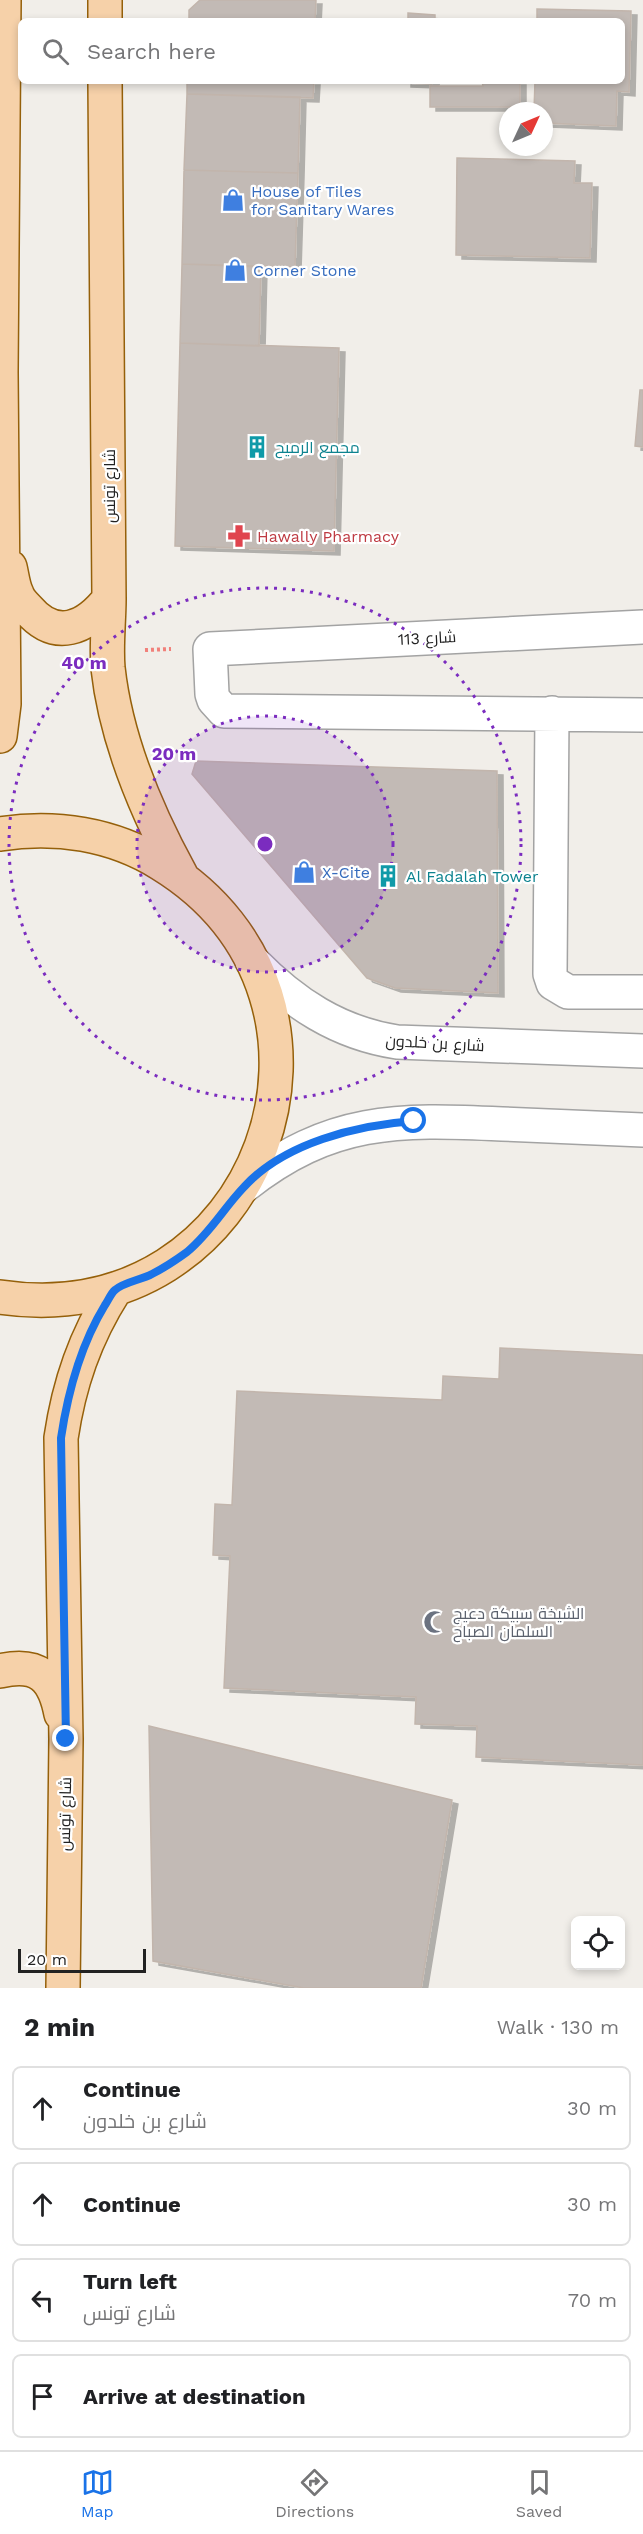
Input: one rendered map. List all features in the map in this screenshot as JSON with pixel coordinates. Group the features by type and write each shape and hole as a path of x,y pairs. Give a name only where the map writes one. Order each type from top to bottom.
{"main road":[{"path":"0,736 4,704 0,373 4,0"},
{"path":"105,0 105,18"},
{"name":"شارع تونس","path":"105,84 110,599 108,668 118,720 130,763 158,833 182,876"},
{"path":"3,536 17,596 38,621 60,630 86,623 98,614 110,599"},
{"path":"0,834 19,831 62,831 104,838 145,854 182,876 222,915 252,961 268,1005 276,1051 274,1098 264,1143 244,1186 216,1224 187,1251 152,1274 115,1290 77,1298 40,1301 0,1297"},
{"name":"شارع تونس","path":"63,1988 66,1739 61,1438 77,1364 98,1316 115,1290"},
{"path":"0,1671 18,1667 37,1672 53,1685 58,1697 66,1739"}],"street":[{"name":"شارع 113","path":"210,649 643,627"},
{"path":"210,649 212,694 214,700 224,711 643,715"},
{"path":"552,713 550,974 553,983 568,992 643,992"},
{"name":"شارع بن خلدون","path":"252,961 273,982 310,1011 332,1024 374,1039 397,1042 643,1051"},
{"path":"244,1186 269,1167 296,1151 324,1139 382,1124 450,1121 643,1130"}],"path":[{"path":"108,650 210,649"}],"building":[{"path":"200,0 316,0 315,18 189,18 189,10"},
{"path":"537,9 631,11 629,92 617,91 616,126 553,123 553,102 534,102 535,84 625,84 625,18 537,18"},
{"path":"408,13 435,15 435,18 408,18"},
{"path":"187,84 314,84 313,98 187,94"},
{"path":"520,84 520,102 499,102 499,107 430,107 430,86"},
{"path":"187,94 300,97 298,173 184,170"},
{"path":"457,158 575,161 574,183 592,183 590,258 456,255"},
{"path":"184,170 298,173 295,267 182,264"},
{"path":"182,264 261,267 259,346 180,343"},
{"name":"مجمع الرميح","path":"180,343 339,348 334,551 175,546"},
{"path":"640,390 643,390 643,447 635,446"},
{"name":"Al Fadalah Tower","path":"196,761 497,771 498,993 395,988 367,978 192,774"},
{"name":"الشيخة سبيكة دعيج السلمان الصباح","path":"500,1348 643,1355 643,1765 476,1757 477,1726 415,1724 416,1697 224,1688 230,1556 213,1555 215,1504 232,1505 237,1391 442,1400 443,1376 499,1379"},
{"path":"149,1726 452,1800 421,1988 304,1988 153,1961"}],"place":[{"name":"House of Tiles for Sanitary Wares","path":"233,200"},
{"name":"Corner Stone","path":"235,270"},
{"name":"مجمع الرميح","path":"257,447"},
{"name":"Hawally Pharmacy","path":"239,536"},
{"name":"X-Cite","path":"304,872"},
{"name":"Al Fadalah Tower","path":"388,876"},
{"name":"الشيخة سبيكة دعيج السلمان الصباح","path":"435,1622"}],"route":[{"path":"66,1739 61,1438 77,1364 98,1316 115,1290 152,1274 187,1251 216,1224 244,1186 269,1167 296,1151 324,1139 382,1124 414,1121"}]}
